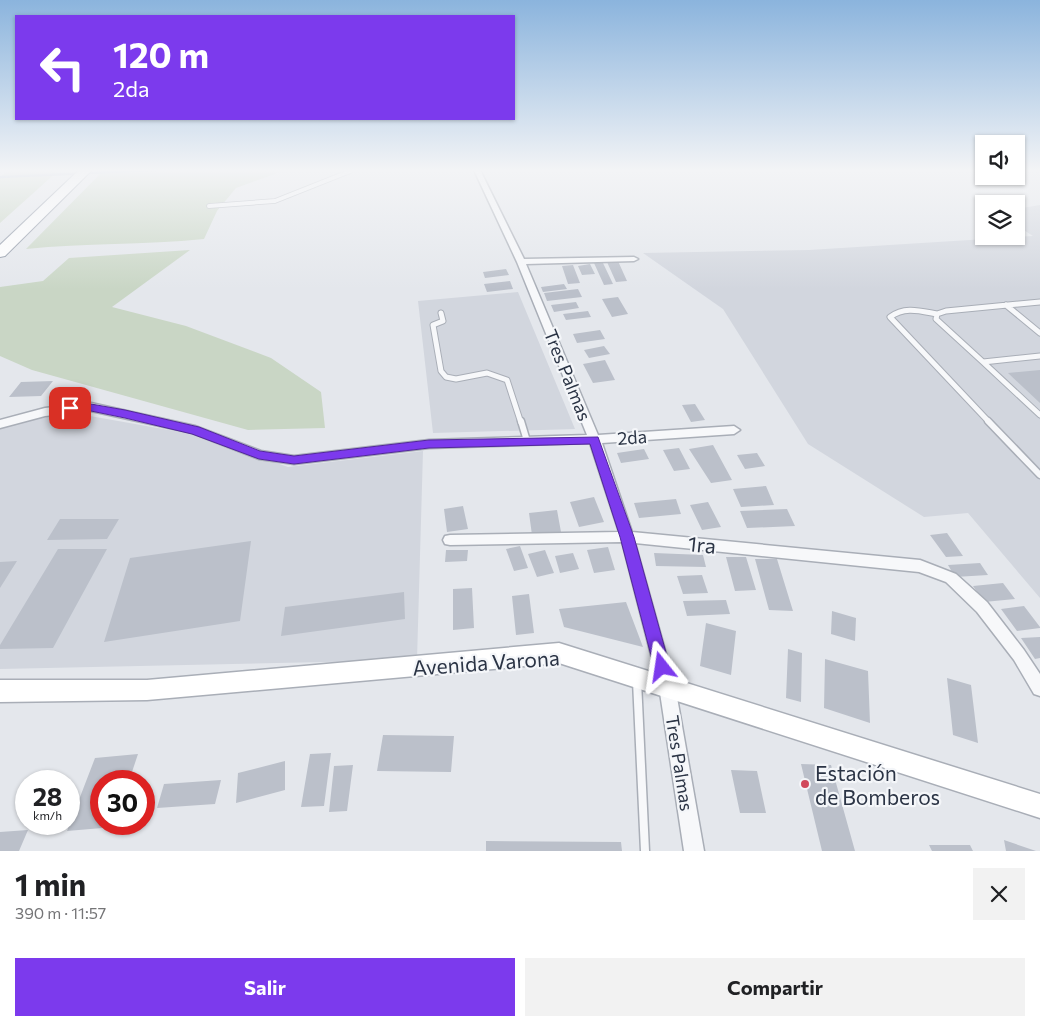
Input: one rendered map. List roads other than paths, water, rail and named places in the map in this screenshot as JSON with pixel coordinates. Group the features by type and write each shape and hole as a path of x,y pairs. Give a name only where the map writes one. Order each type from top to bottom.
{"highway":[{"path":"0,235 31,210"},
{"path":"0,253 41,210"}],"street":[{"name":"Tres Palmas","path":"496,210 521,262 594,439 627,537 667,686 694,851"},
{"path":"521,262 634,259"},
{"name":"2da","path":"0,424 45,412 91,407 195,430 259,455 294,460 429,444 594,439 734,430"},
{"name":"1ra","path":"450,540 627,537 920,566 951,578 982,607 1019,655 1040,688"},
{"name":"Avenida Varona","path":"0,691 147,690 559,653 1040,806"}],"lane":[{"path":"1040,302 946,311 937,314 912,309 896,311 890,317 1040,475"},
{"path":"1006,305 1040,333"},
{"path":"441,313 443,321 434,326 441,372 446,377 456,379 487,373 506,380 527,441"},
{"path":"937,314 936,319 1040,415"},
{"path":"983,362 1040,356"},
{"path":"636,677 645,851"}],"place":[{"name":"Estación de Bomberos","path":"805,784"}]}
